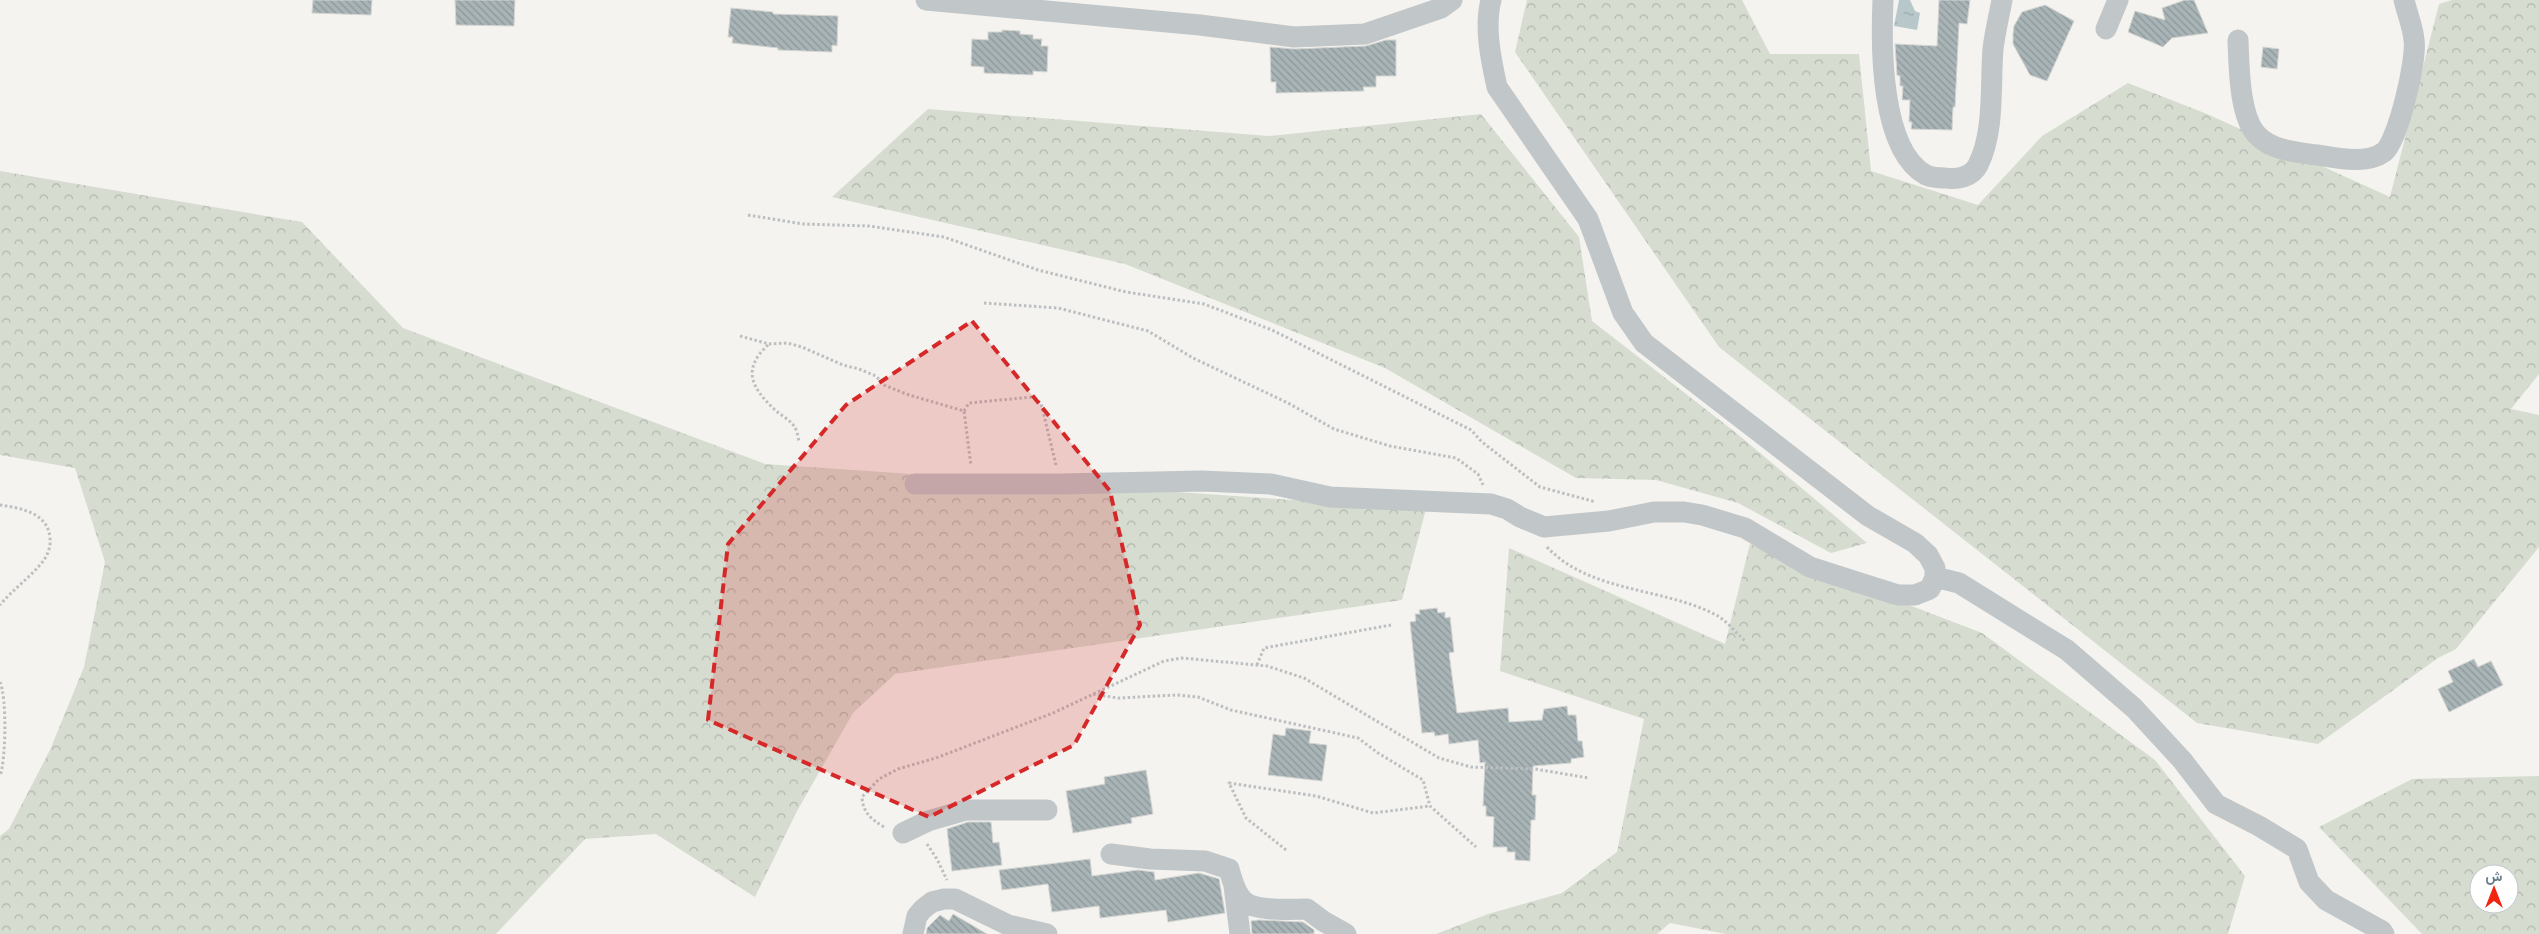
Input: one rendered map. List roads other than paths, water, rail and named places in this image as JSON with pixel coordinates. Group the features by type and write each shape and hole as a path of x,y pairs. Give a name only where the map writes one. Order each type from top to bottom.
{"street":[{"path":"926,0 1200,25 1294,37 1365,34 1441,8 1452,0"},
{"path":"915,484 1060,484 1202,481 1252,483 1291,487 1330,497 1491,504 1507,508 1520,517 1544,527 1609,521 1654,512 1684,512 1702,515 1745,528 1810,567 1898,595 1915,595 1930,589 1935,577 1935,568 1928,555 1915,543 1868,516 1669,364 1644,343 1630,326 1613,288 1588,219 1497,87 1491,63 1489,16 1491,0"},
{"path":"1883,0 1884,77 1902,150 1927,175 1948,179 1970,174 1977,167 1982,154 1990,118 1993,46 2002,0"},
{"path":"2106,29 2118,0"},
{"path":"2238,40 2239,79 2246,113 2257,135 2280,149 2339,158 2368,159 2384,151 2394,138 2409,84 2415,41 2404,0"},
{"path":"1935,577 1959,583 2067,650 2134,708 2182,760 2216,804 2260,826 2297,849 2309,882 2326,900 2382,931 2384,934"},
{"path":"903,833 928,821 966,810 1047,810"},
{"path":"1111,854 1150,859 1205,861 1230,870 1240,934"},
{"path":"1234,886 1245,902 1272,910 1307,908 1323,921 1346,934"},
{"path":"913,934 917,916 927,905 938,900 954,899 1006,930 1047,934"}],"water":[{"path":"1899,0 1910,0 1915,11 1920,13 1917,30 1894,26"}]}
